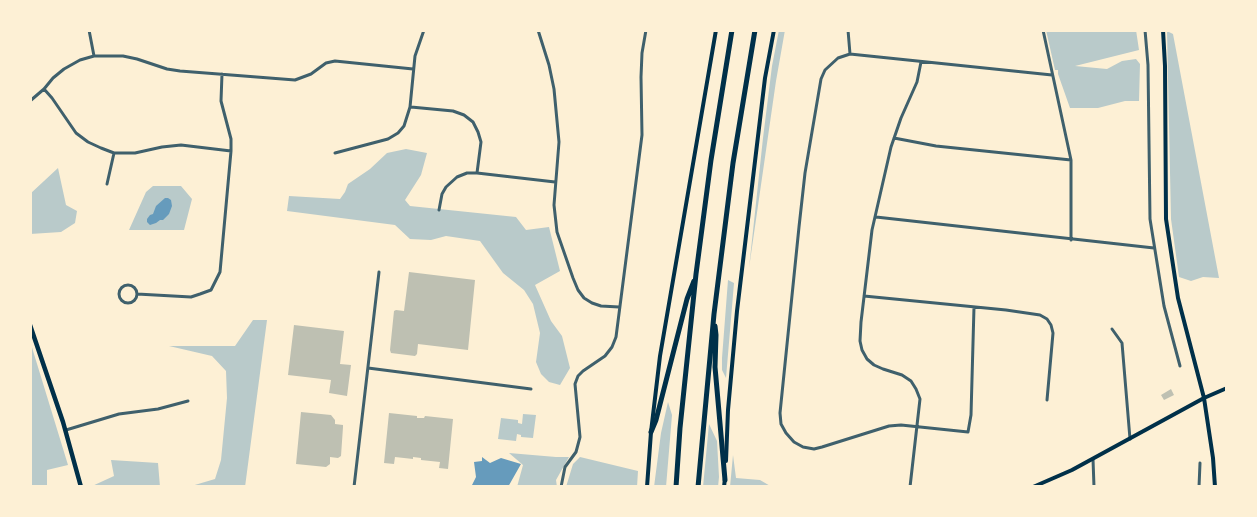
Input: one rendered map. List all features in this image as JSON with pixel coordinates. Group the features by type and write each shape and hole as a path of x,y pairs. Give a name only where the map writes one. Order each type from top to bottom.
{"highway":[{"path":"676,487 696,274 732,30"},
{"path":"698,487 714,314 733,163 755,30"},
{"path":"651,432 687,299 696,274"},
{"path":"714,314 715,367 725,480"}],"main road":[{"path":"647,487 660,356 716,30"},
{"path":"724,487 737,311 765,78 774,30"},
{"path":"1163,30 1166,219 1178,298 1204,398 1215,487"},
{"path":"30,325 66,430 81,487"},
{"path":"1033,487 1093,459 1204,398 1227,388"}],"street":[{"path":"88,30 94,56"},
{"path":"335,153 388,138 398,133 404,126 410,107 413,69 424,30"},
{"path":"538,30 554,89 559,142 554,205 557,232 578,290 584,298 601,306 619,308"},
{"path":"561,487 565,467 576,452 580,437 575,384 583,371 605,356 616,337 642,135 641,77 646,30"},
{"path":"848,30 850,54"},
{"path":"1043,30 1071,160 1071,240"},
{"path":"1145,30 1148,65 1150,219 1164,306 1180,366"},
{"path":"974,307 971,415 968,432 889,426 814,449 794,442 786,433 781,424 780,413 805,173 821,79 825,70 838,58 850,54 1052,75"},
{"path":"30,101 64,69 80,60 94,56 123,56 167,69 295,80 311,74 326,63 335,61 413,69"},
{"path":"910,487 920,399 911,381 902,375 874,365 867,359 860,340 872,230 894,138 917,82 921,62"},
{"path":"137,294 191,297 211,290 220,272 231,151 231,139 221,101 222,74"},
{"path":"44,89 76,133 94,145 114,153 135,153 162,147 181,146 231,151"},
{"path":"410,107 453,111 473,122 481,142 477,173"},
{"path":"894,138 936,146 1071,160"},
{"path":"107,184 114,153"},
{"path":"439,210 442,194 451,182 467,173 555,182"},
{"path":"875,217 1154,248"},
{"path":"354,487 379,272"},
{"path":"130,285 135,288 137,294 135,300 128,304 122,302 118,294 121,288 130,285"},
{"path":"864,296 1040,315 1052,325 1053,333 1047,400"},
{"path":"1112,329 1122,342 1130,439"},
{"path":"368,368 531,389"},
{"path":"66,430 119,414 158,409 188,401"},
{"path":"1093,459 1094,487"},
{"path":"1199,487 1200,463"}],"shaded area":[{"path":"779,30 785,30 749,268 772,66"},
{"path":"1046,30 1136,30 1139,50 1075,66 1107,69 1122,61 1136,59 1140,64 1139,101 1125,101 1098,108 1070,108 1058,70 1055,70"},
{"path":"1167,31 1173,34 1219,278 1203,277 1191,281 1179,277 1171,219"},
{"path":"406,149 427,153 421,175 405,200 410,206 516,217 526,230 549,227 560,271 535,285 551,321 562,336 570,368 560,385 549,382 541,374 536,362 540,333 533,304 524,290 503,273 480,241 446,236 431,240 410,239 395,225 287,211 289,196 340,199 348,184 370,169 387,153"},
{"path":"58,168 66,205 77,211 75,223 61,232 30,234 30,194"},
{"path":"153,186 181,186 192,199 184,230 129,230 146,192"},
{"path":"728,280 734,283 726,378 722,370 722,358"},
{"path":"253,320 267,320 245,487 188,487 215,479 221,460 227,398 226,371 212,356 169,346 235,346"},
{"path":"30,341 68,465 47,470 47,487 30,487"},
{"path":"668,402 672,415 666,487 654,487 661,433"},
{"path":"523,414 536,415 533,438 521,437 517,434 516,441 498,439 501,418 518,420 518,423 522,424"},
{"path":"709,424 717,441 718,487 703,487"},
{"path":"509,453 569,457 556,480 557,487 517,487 523,465"},
{"path":"733,455 736,478 760,480 772,487 730,487"},
{"path":"580,457 638,471 637,487 566,487 573,464"},
{"path":"111,460 158,463 160,487 90,487 114,476"}],"water":[{"path":"165,198 171,200 172,206 169,214 163,220 150,225 147,219"},
{"path":"482,457 490,463 501,458 521,464 508,487 471,487 476,477 474,462 482,461"}],"building":[{"path":"409,272 475,280 468,350 418,344 415,356 391,353 394,311 404,311"},
{"path":"294,325 344,331 340,364 351,365 347,396 329,393 331,380 288,375"},
{"path":"1171,389 1174,395 1164,400 1161,395"},
{"path":"301,412 331,415 335,424 343,425 341,456 330,457 330,464 326,467 296,464"},
{"path":"389,413 417,416 417,418 425,416 453,419 448,469 439,468 440,462 413,457 413,459 395,457 394,464 384,463"}]}
